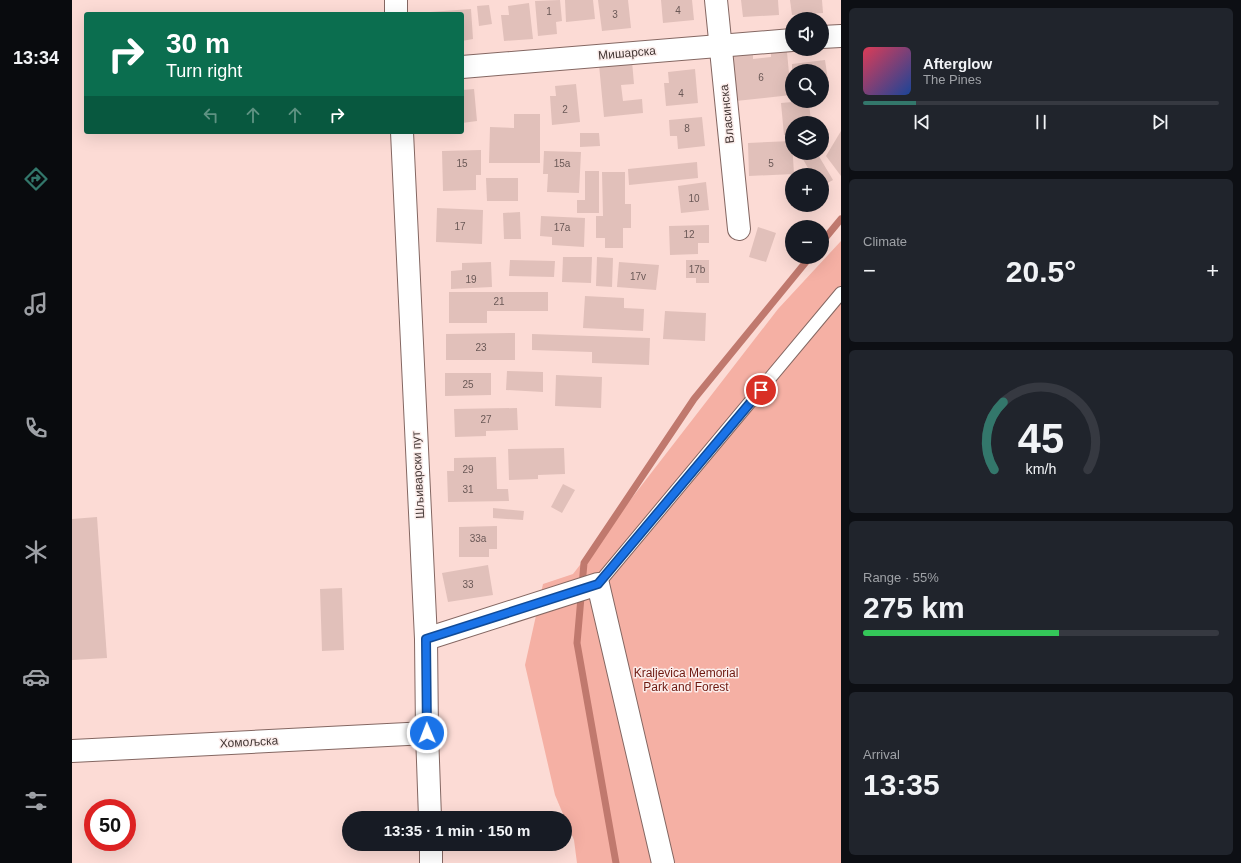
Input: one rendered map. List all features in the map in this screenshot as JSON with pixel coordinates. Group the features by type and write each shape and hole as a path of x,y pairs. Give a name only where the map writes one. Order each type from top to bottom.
{"street":[{"path":"396,0 396,12"},
{"name":"Власинска","path":"716,0 739,229"},
{"path":"829,37 841,36"},
{"name":"Мишарска","path":"464,67 785,40"},
{"name":"Шљиварски пут","path":"402,134 426,639 430,811"},
{"path":"426,639 598,584 663,863"},
{"name":"Хомољска","path":"72,751 427,733"},
{"path":"431,851 431,863"}],"lane":[{"path":"598,584 841,294"}],"green space":[{"name":"Kraljevica Memorial Park and Forest","path":"841,241 841,863 577,863 572,835 572,811 562,811 555,795 525,665 543,584 573,574 778,309 820,264 829,264 829,254"}],"building":[{"path":"560,0 562,21 556,22 557,34 538,36 535,1"},
{"path":"565,0 593,0 595,19 566,22"},
{"path":"598,0 628,0 631,28 602,31"},
{"path":"661,0 692,0 694,20 663,23"},
{"path":"741,0 778,0 779,15 743,17"},
{"path":"790,0 822,0 823,12 792,12"},
{"path":"529,3 533,39 504,41 501,15 509,15 508,6"},
{"path":"489,5 492,24 479,26 477,6"},
{"path":"471,9 473,39 464,41 464,12 430,12"},
{"path":"785,52 785,56 787,56 788,64 785,64 785,96 736,101 731,56 753,54 753,59 771,57 771,53"},
{"path":"825,60 826,64 792,64"},
{"path":"632,61 634,84 621,85 623,101 642,99 643,113 604,117 599,65"},
{"path":"695,69 698,103 666,106 664,83 669,83 668,72"},
{"path":"576,84 580,122 552,125 550,96 556,96 555,86"},
{"path":"474,89 477,121 464,123 464,90"},
{"path":"781,103 785,103 785,108 810,108 810,116 785,116 784,135"},
{"path":"514,114 540,114 540,163 489,163 490,127 514,128"},
{"path":"702,117 705,146 678,149 677,136 670,136 669,120"},
{"path":"841,131 841,176 829,160 829,151"},
{"path":"580,133 599,133 600,146 580,147"},
{"path":"785,141 785,160 793,160 794,168 785,168 785,174 749,176 748,143"},
{"path":"481,150 481,175 476,175 476,190 443,191 442,151"},
{"path":"544,151 581,152 579,193 547,192 548,174 543,174"},
{"path":"803,160 821,160 826,168 808,168"},
{"path":"697,162 698,178 629,185 628,169"},
{"path":"585,171 599,171 599,213 577,213 577,200 585,200"},
{"path":"602,172 625,172 625,204 631,204 631,228 623,228 623,248 605,248 605,238 596,238 596,216 603,216"},
{"path":"829,173 833,180 829,182"},
{"path":"486,178 518,178 518,201 487,201"},
{"path":"706,182 709,210 681,213 678,186"},
{"path":"437,208 483,210 482,244 436,242"},
{"path":"520,212 521,239 504,239 503,213"},
{"path":"541,216 585,218 584,247 552,245 552,237 540,236"},
{"path":"709,225 709,243 698,243 698,254 670,255 669,226"},
{"path":"758,227 776,233 766,262 749,257"},
{"path":"563,257 592,257 591,283 562,282"},
{"path":"597,257 613,258 612,287 596,286"},
{"path":"510,260 555,261 554,277 509,276"},
{"path":"686,260 709,260 709,283 696,283 696,278 686,278"},
{"path":"491,262 492,287 451,289 451,271 462,270 462,263"},
{"path":"619,262 659,265 656,290 617,287"},
{"path":"449,292 548,292 548,311 487,311 487,323 449,323"},
{"path":"585,296 624,298 624,308 644,309 643,331 583,328"},
{"path":"665,311 706,313 705,341 663,339"},
{"path":"515,333 515,360 446,360 446,334"},
{"path":"532,334 650,338 649,365 592,363 592,352 532,350"},
{"path":"507,371 543,372 543,392 506,390"},
{"path":"445,373 491,373 491,395 445,396"},
{"path":"556,375 602,377 601,408 555,406"},
{"path":"517,408 518,430 486,431 486,436 455,437 454,409"},
{"path":"564,448 565,474 538,475 538,479 509,480 508,449"},
{"path":"496,457 497,489 508,489 509,501 448,502 447,471 454,471 454,458"},
{"path":"563,484 575,490 562,513 551,507"},
{"path":"493,508 524,511 523,520 493,518"},
{"path":"97,517 107,658 72,660 72,519"},
{"path":"497,526 497,549 489,549 489,557 459,557 459,527"},
{"path":"488,565 493,595 448,602 442,573"},
{"path":"342,588 344,650 322,651 320,589"}],"waterway":[{"path":"829,234 841,219"},
{"path":"616,863 577,643 584,563 694,399 804,264"}],"route":[{"path":"427,733 426,639 598,584 761,390"}]}
